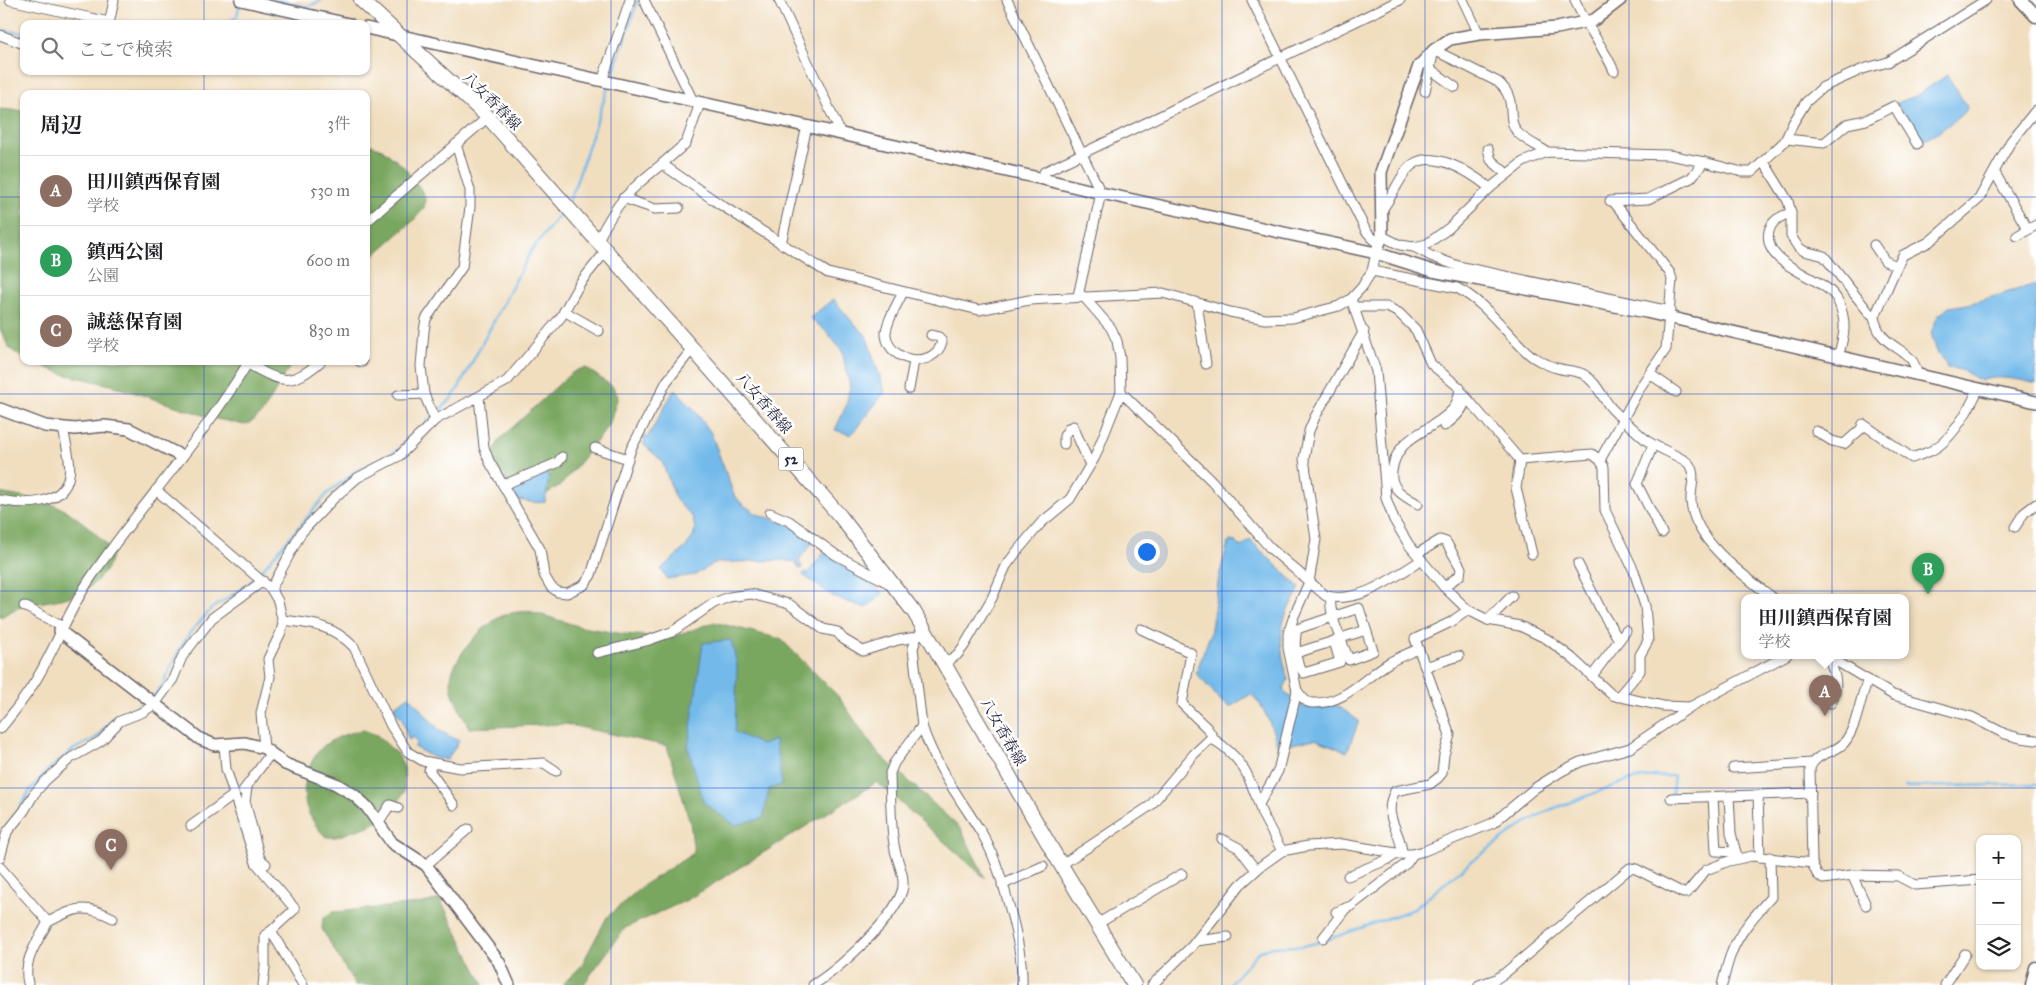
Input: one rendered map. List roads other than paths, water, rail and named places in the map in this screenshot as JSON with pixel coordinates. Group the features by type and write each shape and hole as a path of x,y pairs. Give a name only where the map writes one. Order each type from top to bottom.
{"main road":[{"name":"八女香春線","path":"361,0 488,116 840,516 894,586 920,633 945,663 1060,865 1134,985"},
{"path":"2021,0 2036,16"},
{"path":"2032,985 2036,968"}],"street":[{"path":"10,0 96,20"},
{"path":"110,20 114,0"},
{"path":"241,0 331,20"},
{"path":"602,81 630,0"},
{"path":"271,588 301,533 335,497 357,478 399,456 435,420 507,381 564,310 602,245 613,212 623,198 686,143 696,102 644,0"},
{"path":"779,0 841,134"},
{"path":"1007,0 1101,193 1080,296"},
{"path":"1252,0 1366,231 1379,244 1434,271 1669,315"},
{"path":"1043,179 1044,172 1400,0"},
{"path":"1463,0 1479,34"},
{"path":"1575,0 1614,71"},
{"path":"1353,303 1372,271 1379,244 1381,172 1419,66 1434,50 1450,40 1479,34 1557,28 1586,22 1594,20 1620,0"},
{"path":"1414,247 1427,244 1438,236 1490,188 1523,162 1547,152 1669,155 1742,172 1752,172 1786,139 1806,102 1823,87 1862,69 1888,62 1986,0"},
{"path":"370,29 1101,193 1379,244 1414,247 1431,256 1458,266 1669,315 1917,376 2036,402"},
{"path":"0,35 20,42"},
{"path":"1426,91 1434,50"},
{"path":"1434,50 1498,82 1505,88 1510,97 1514,126 1518,133 1547,152"},
{"path":"1430,69 1455,87"},
{"path":"1786,139 1824,143 1847,124 1866,120 1894,106 1917,144"},
{"path":"1873,315 1876,314 1903,255 1929,242 1979,199 2011,141 2036,110"},
{"path":"370,219 488,116"},
{"path":"781,244 807,126"},
{"path":"435,420 424,394 421,366 426,319 462,268 466,251 470,190 456,144"},
{"path":"1488,149 1491,160 1507,174"},
{"path":"1381,211 1389,202 1406,171 1412,165 1420,162 1436,160 1451,163 1490,188"},
{"path":"1600,460 1622,419 1666,349 1672,279 1670,273 1611,201 1648,199 1692,178 1704,162"},
{"path":"1764,162 1788,201 1791,212 1791,236 1798,248 1824,256 1870,315 1873,315 1881,334 1916,365 1917,376"},
{"path":"662,164 721,205 828,273 979,310 1030,300 1163,293 1265,319 1293,318 1353,303 1387,307 1399,313 1416,330 1431,364 1462,392 1520,460 1516,488 1532,554"},
{"path":"1995,173 2028,230"},
{"path":"623,198 655,208 679,208"},
{"path":"1791,212 1778,217 1771,226 1768,234 1772,250 1778,258 1829,291 1838,300 1846,330 1838,357"},
{"path":"2017,236 2036,225"},
{"path":"1874,246 1886,261 1897,266"},
{"path":"1372,271 1457,288 1466,293 1498,320 1528,354 1556,368 1584,374 1622,419 1653,445 1688,463 1692,472 1693,485 1690,500 1693,514 1701,532 1744,576 1768,594"},
{"path":"902,292 896,310 888,321 886,334 889,345 907,359 914,361 926,359 936,354 942,342 939,338 931,335"},
{"path":"945,663 957,655 964,646 992,598 1006,566 1018,550 1041,523 1070,499 1096,457 1120,392 1120,358 1117,341 1111,328 1080,296"},
{"path":"1197,303 1206,364"},
{"path":"1353,303 1376,371 1386,498 1394,520 1419,558 1444,587 1468,610 1488,620 1520,626 1547,639 1612,695 1663,706 1690,707"},
{"path":"564,310 600,332"},
{"path":"1259,804 1278,771 1296,693 1288,648 1288,634 1308,582 1316,539 1304,459 1309,431 1342,367 1364,331"},
{"path":"479,397 484,447 488,461 540,549 544,575 551,588 558,592 567,593 584,585 591,575 631,449 667,381 693,348"},
{"path":"909,389 914,361"},
{"path":"0,729 23,701 41,672 90,578 248,365"},
{"path":"252,365 276,379 290,380 300,377 316,365"},
{"path":"1650,374 1676,392"},
{"path":"1816,431 1832,441 1844,444 1861,429 1863,424 1912,458 1935,449 1948,436 1969,410 1978,390"},
{"path":"1120,392 1212,481 1270,548 1326,596 1352,598 1366,592 1419,558 1440,540 1446,542 1461,568 1460,575 1444,587"},
{"path":"1444,426 1460,413 1464,404 1462,392"},
{"path":"1382,461 1397,452 1414,436 1453,409 1462,392"},
{"path":"398,395 424,394"},
{"path":"0,408 45,426 75,429 104,426 129,429 181,456"},
{"path":"1064,444 1064,436 1069,428 1073,426 1090,466"},
{"path":"0,500 16,503 41,502 61,492 67,483 70,472 63,428"},
{"path":"1653,445 1637,484 1662,533"},
{"path":"595,448 628,459"},
{"path":"1397,452 1393,461 1391,477 1395,489 1418,504"},
{"path":"1520,460 1592,454 1600,460 1604,467 1606,510 1634,571 1645,606 1648,641 1640,655 1640,671 1618,697"},
{"path":"502,485 557,463 562,456"},
{"path":"156,490 271,588 278,601 282,620 281,632 268,659 270,677 261,713 267,750 247,788 245,801 260,859 266,864"},
{"path":"2014,527 2024,513 2036,504"},
{"path":"770,514 790,521 836,555 894,586"},
{"path":"1578,564 1602,612 1619,640"},
{"path":"0,858 7,832 24,811 34,794 46,781 71,758 101,741 120,721 143,712 155,704 172,679 182,657 212,618 262,581"},
{"path":"597,653 646,641 672,632 714,603 728,597 751,594 789,604 823,629 837,632 843,639 863,651 920,633"},
{"path":"1488,620 1512,596"},
{"path":"1296,653 1334,641 1340,662 1304,673 1300,669 1296,653 1294,638 1297,629 1334,617 1359,608 1373,651 1349,660 1341,638 1334,617 1330,606 1331,597"},
{"path":"24,606 62,629 200,739 215,745 244,743 267,750 285,764 336,784 354,795 367,807 392,843 426,864 500,962 508,985"},
{"path":"1348,876 1400,853 1402,844 1390,820 1395,791 1423,786 1438,778 1442,773 1444,755 1450,735 1415,639 1451,622 1468,610"},
{"path":"282,620 322,625 335,630 345,638 354,647 391,726 408,752 423,761 460,768 544,763 556,771"},
{"path":"1141,629 1191,653 1182,704 1207,728 1215,740 1236,757 1246,770 1262,814 1282,851"},
{"path":"1341,638 1366,630"},
{"path":"1592,676 1626,631"},
{"path":"920,633 913,648 922,726 929,748 946,780 982,834 995,862 1012,916 1022,965 1022,985"},
{"path":"1296,693 1311,703 1350,692 1389,662 1418,649"},
{"path":"1425,667 1459,656"},
{"path":"1152,985 1196,941 1240,885 1256,870 1282,851 1308,846 1342,844 1413,854 1493,823 1535,788 1562,771 1580,762 1630,748 1690,707 1780,659"},
{"path":"1829,659 1837,683 1836,692 1831,703"},
{"path":"1833,659 1893,696 1972,717 2005,734 2036,740"},
{"path":"1868,680 1848,736 1840,746 1817,758 1810,768 1812,863 1817,874 1823,879 1852,875 1898,876 1915,884 1976,880"},
{"path":"0,713 8,718"},
{"path":"814,985 834,972 854,954 895,907 902,890 903,878 895,849 890,773 894,763 922,726"},
{"path":"1060,865 1150,806 1194,754 1210,739 1215,740"},
{"path":"224,745 226,769 256,863 295,909 265,935 263,985"},
{"path":"1733,768 1812,763"},
{"path":"433,764 429,770 454,805"},
{"path":"191,826 247,788"},
{"path":"1671,798 1810,793"},
{"path":"1722,985 1730,955 1737,941 1749,922 1771,897 1758,795"},
{"path":"1729,796 1731,833 1737,856"},
{"path":"1713,797 1716,851 1737,856 1765,857 1812,863"},
{"path":"378,823 390,805 398,808"},
{"path":"426,864 468,829"},
{"path":"1222,839 1239,848 1256,870"},
{"path":"1336,912 1352,906 1407,863 1413,854"},
{"path":"1479,985 1496,979 1505,973 1630,868 1636,868 1683,893 1687,893 1706,870 1737,856"},
{"path":"1002,885 1043,866"},
{"path":"0,867 48,922"},
{"path":"1097,924 1182,874"},
{"path":"1852,875 1866,905"},
{"path":"28,983 25,973 28,961 48,922 70,910 84,907 101,911 113,918"},
{"path":"1323,938 1346,908"},
{"path":"271,931 303,985"},
{"path":"1196,941 1228,937"},
{"path":"1945,985 1965,954"}],"water":[{"path":"1947,75 1967,107 1965,112 1939,132 1921,142 1896,103 1916,96"},
{"path":"2036,284 2036,384 2016,379 2000,378 1982,381 1963,371 1947,368 1945,361 1938,354 1931,333 1938,316 1949,307 1968,304"},
{"path":"833,299 866,335 885,392 851,435 835,430 846,406 850,386 842,351 827,332 810,318"},
{"path":"675,389 693,408 711,433 734,495 742,504 757,514 793,526 813,542 799,560 802,568 800,569 795,562 783,560 714,563 695,575 667,579 661,569 685,548 693,537 695,529 693,518 676,500 662,461 643,444 645,441 643,439 644,436 647,438"},
{"path":"546,473 549,477 545,502 534,503 517,500 510,486"},
{"path":"1250,540 1300,588 1287,612 1282,628 1282,650 1288,680 1283,690 1305,708 1335,704 1359,721 1347,752 1315,739 1278,747 1265,712 1251,694 1230,707 1222,702 1196,673 1210,635 1219,577 1228,543 1230,541 1236,542 1241,547"},
{"path":"824,552 883,593 866,608 834,597 803,575 805,572 808,573"},
{"path":"731,640 737,664 735,732 762,745 775,740 782,784 769,789 763,818 735,825 704,803 688,748 703,643"},
{"path":"409,696 440,731 459,741 447,760 432,757 414,747 417,743 413,737 409,740 402,719 393,707"}],"waterway":[{"path":"276,0 308,7 322,0"},
{"path":"611,79 638,0"},
{"path":"232,20 237,16 240,3"},
{"path":"0,30 20,32"},
{"path":"568,202 609,85"},
{"path":"152,698 162,686 189,634 211,609 247,585 328,493 353,473 398,450 451,399 531,251 564,209"},
{"path":"12,820 31,789 47,771 74,749 96,738 114,717 148,702"},
{"path":"1229,985 1258,952 1272,947 1303,946 1324,941 1414,909 1469,863 1524,824 1547,811 1627,781 1653,776 1674,776 1672,793"},
{"path":"1905,787 2036,784"},
{"path":"0,840 3,832"}],"place":[{"name":"鎮西公園","path":"1928,594"},
{"name":"田川鎮西保育園","path":"1825,716"},
{"name":"誠慈保育園","path":"111,870"}]}
